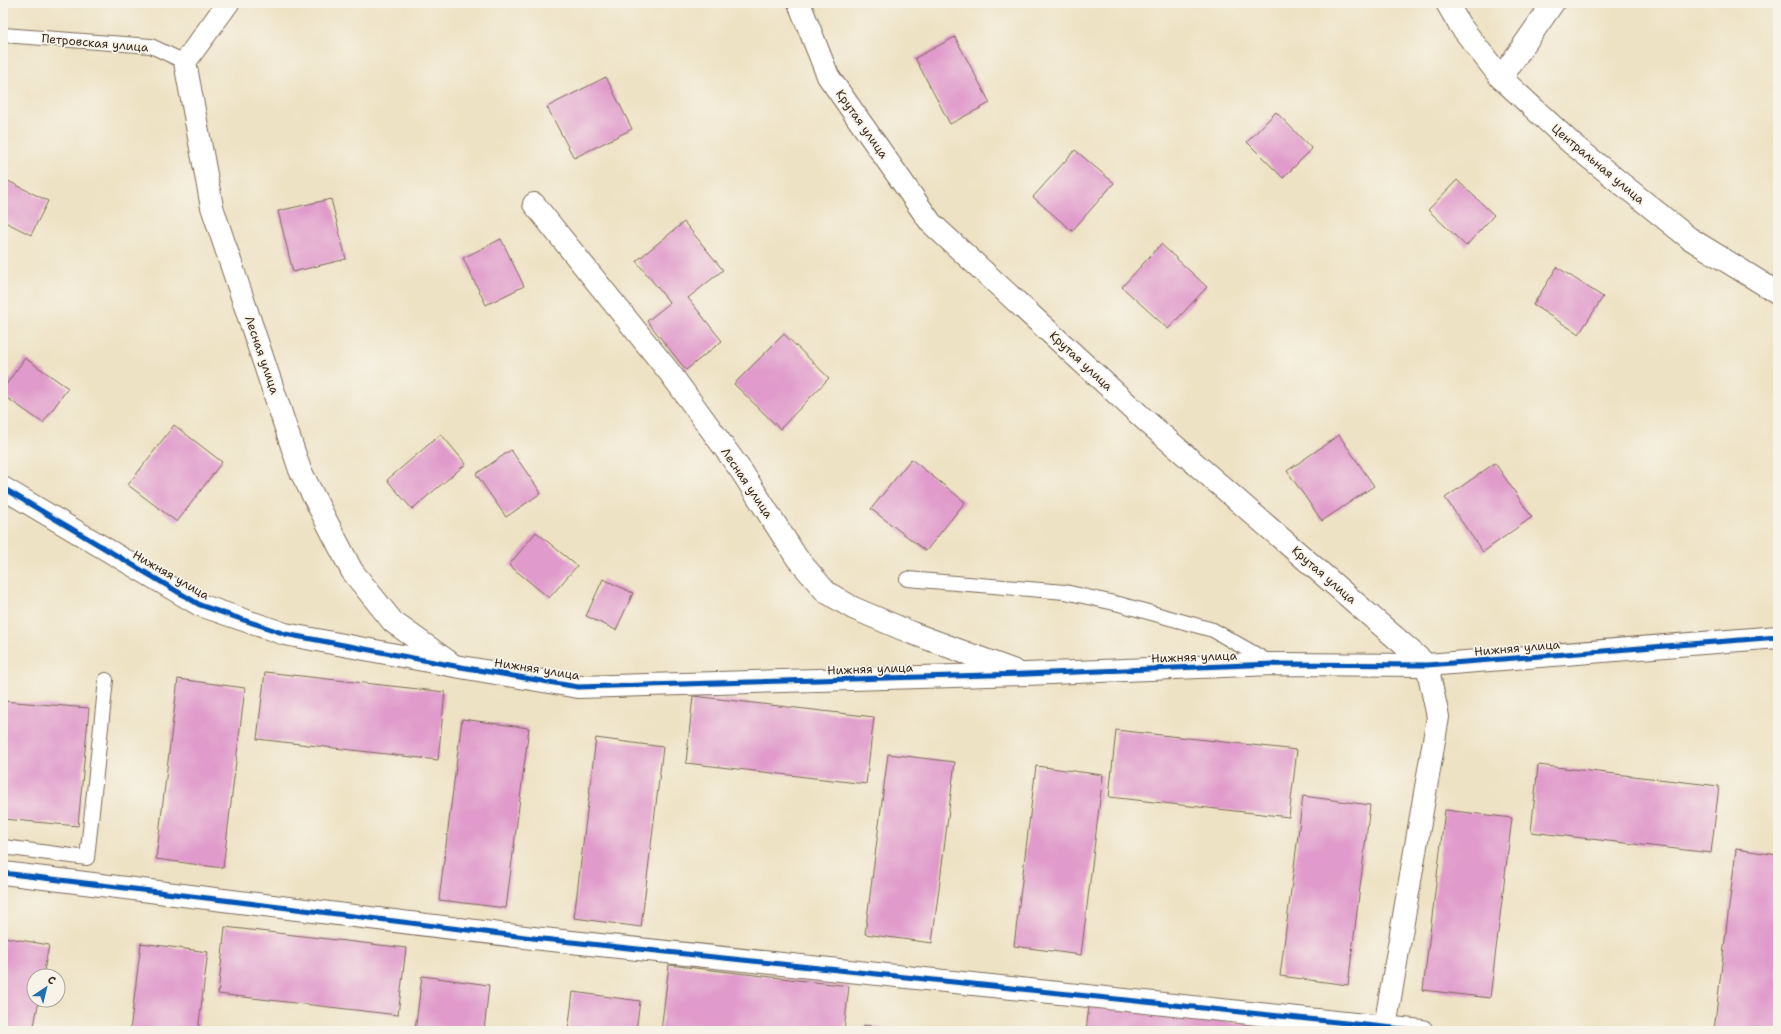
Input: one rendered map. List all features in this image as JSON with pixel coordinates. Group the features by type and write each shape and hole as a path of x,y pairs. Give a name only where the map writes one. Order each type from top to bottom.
{"street":[{"path":"185,62 228,3"},
{"name":"Крутая улица","path":"799,3 828,76 932,223 1145,420 1427,665"},
{"name":"Центральная улица","path":"1447,3 1459,24 1501,78 1571,143 1689,238 1778,293"},
{"path":"1501,78 1553,3"},
{"name":"Лесная улица","path":"185,62 212,207 300,470 352,571 393,622 455,666"},
{"name":"Лесная улица","path":"534,204 670,373 742,472 797,558 826,592 853,608 912,633 1026,674"},
{"name":"Нижняя улица","path":"3,488 200,604 285,634 455,666 578,686 1026,674 1274,664 1427,665 1778,636"},
{"path":"1385,1027 1438,717 1427,665"},
{"path":"3,873 533,938 1422,1031"}],"lane":[{"name":"Петровская улица","path":"3,35 151,46 185,62"},
{"path":"907,579 1065,592 1111,602 1213,630 1274,664"},
{"path":"3,847 87,858 106,680"}],"building":[{"path":"955,37 990,103 950,124 915,58"},
{"path":"606,77 632,129 574,158 547,107"},
{"path":"1276,112 1312,149 1283,178 1247,142"},
{"path":"1075,150 1114,183 1072,231 1033,197"},
{"path":"6,180 48,201 31,235 3,221 3,186"},
{"path":"1457,180 1494,215 1466,246 1428,210"},
{"path":"331,199 346,259 293,272 278,211"},
{"path":"684,222 723,270 688,298 722,341 686,370 647,321 670,303 636,261"},
{"path":"501,239 524,286 486,305 463,258"},
{"path":"1161,244 1207,287 1168,329 1122,287"},
{"path":"1557,267 1603,297 1579,334 1533,305"},
{"path":"784,334 829,378 780,429 734,384"},
{"path":"25,358 68,388 43,423 3,395 3,389"},
{"path":"174,425 222,462 177,522 128,485"},
{"path":"441,434 466,464 412,509 387,480"},
{"path":"1339,435 1374,486 1322,521 1287,471"},
{"path":"511,450 541,493 506,517 476,474"},
{"path":"911,459 965,502 926,551 871,509"},
{"path":"1495,463 1532,517 1483,552 1445,498"},
{"path":"536,532 577,566 549,598 509,565"},
{"path":"603,579 633,593 616,630 586,616"},
{"path":"265,672 445,692 438,760 257,739"},
{"path":"178,679 245,688 223,868 156,859"},
{"path":"693,696 874,717 866,784 686,763"},
{"path":"3,701 89,708 78,826 3,819"},
{"path":"462,719 529,728 506,908 439,900"},
{"path":"1116,730 1297,750 1289,817 1109,797"},
{"path":"596,738 663,747 641,927 574,918"},
{"path":"888,754 955,762 932,943 865,934"},
{"path":"1538,765 1719,786 1711,853 1531,832"},
{"path":"1036,766 1103,775 1081,955 1014,946"},
{"path":"1303,796 1370,805 1348,985 1280,976"},
{"path":"1445,810 1512,818 1490,998 1423,990"},
{"path":"1736,849 1778,855 1778,1031 1714,1030"},
{"path":"225,927 406,948 398,1015 218,994"},
{"path":"3,937 49,945 45,968 26,968 26,1008 37,1008 33,1031 3,1031"},
{"path":"141,943 208,952 198,1031 130,1031"},
{"path":"669,965 849,986 844,1031 661,1031"},
{"path":"422,976 489,985 484,1031 415,1031"},
{"path":"573,992 640,1001 636,1031 568,1031"},
{"path":"1089,1006 1270,1026 1269,1031 1086,1031"},
{"path":"864,1025 903,1030 903,1031 863,1031"}],"cycle path":[{"path":"3,488 200,605 285,634 455,666 578,687 1026,674 1273,664 1427,665 1778,637"},
{"path":"3,873 533,938 1422,1031"}]}
